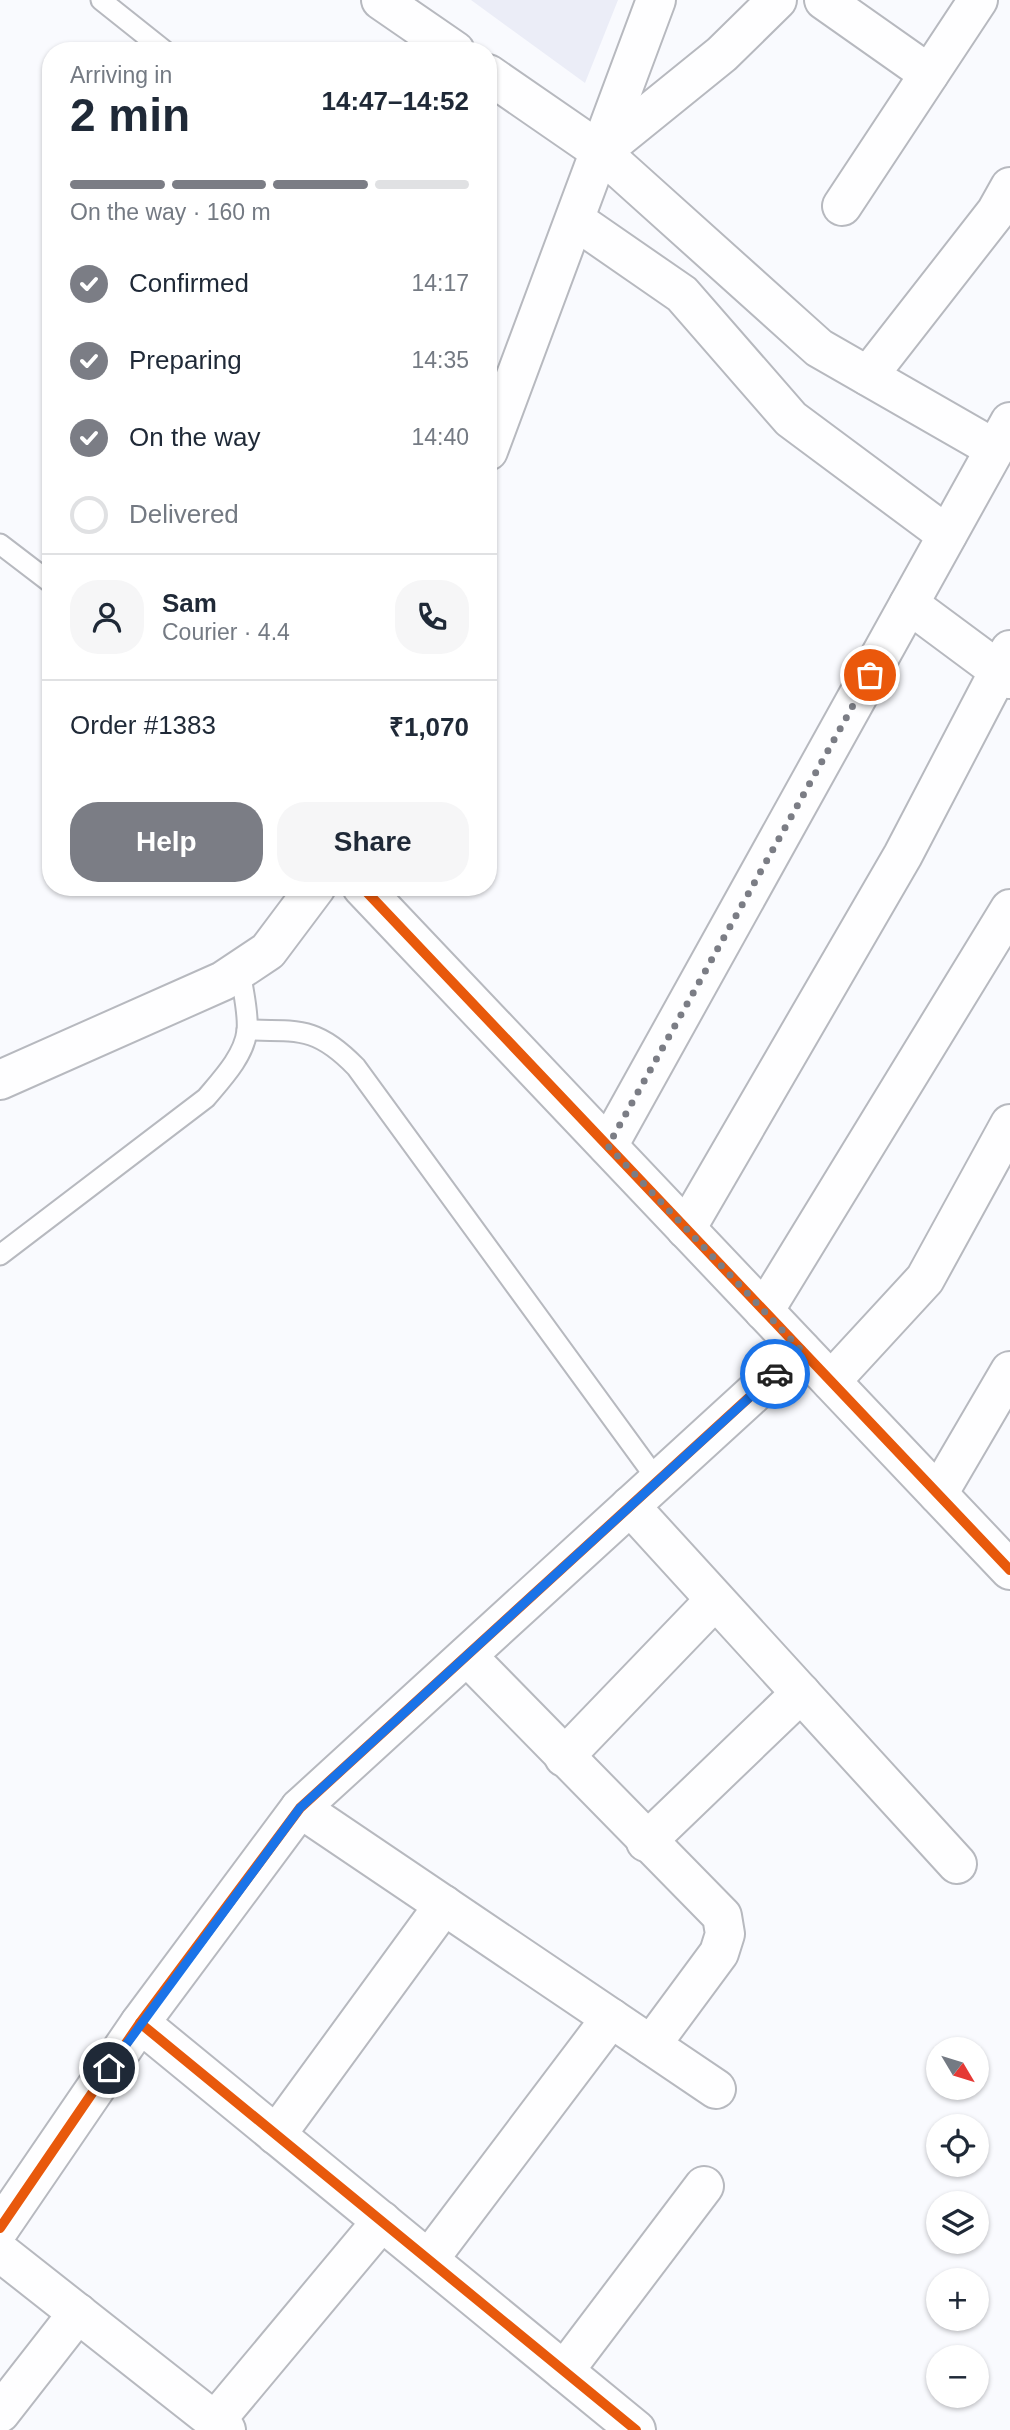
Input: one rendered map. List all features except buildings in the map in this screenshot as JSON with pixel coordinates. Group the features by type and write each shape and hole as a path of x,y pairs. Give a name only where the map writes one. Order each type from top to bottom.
{"street":[{"path":"381,0 442,42"},
{"path":"497,427 656,0"},
{"path":"601,152 722,54 777,0"},
{"path":"824,0 929,74"},
{"path":"842,206 978,0"},
{"path":"497,80 601,152 819,348 868,376 1002,435 608,1146"},
{"path":"868,376 996,212 1010,187"},
{"path":"575,219 682,294 791,419 947,535"},
{"path":"686,1229 903,855 1006,667 909,604"},
{"path":"0,1080 223,981 268,951 309,896"},
{"path":"371,896 1010,1570"},
{"path":"764,1311 1010,909"},
{"path":"831,1381 925,1279 1010,1124"},
{"path":"0,2228 140,2023 300,1808 801,1350"},
{"path":"938,1494 1010,1371"},
{"path":"631,1506 957,1864"},
{"path":"564,1757 715,1600"},
{"path":"467,1656 646,1842 722,1916 725,1934 719,1953 650,2045"},
{"path":"646,1842 801,1693"},
{"path":"300,1808 716,2089"},
{"path":"276,2135 444,1905"},
{"path":"429,2259 611,2018"},
{"path":"140,2023 636,2430"},
{"path":"564,2371 704,2186"},
{"path":"0,2252 220,2425 382,2221"},
{"path":"0,2413 78,2313"}],"lane":[{"path":"100,0 154,42"},
{"path":"0,544 42,576"},
{"path":"0,1255 206,1098 228,1071 242,1046 247,1030 240,969"},
{"path":"247,1030 312,1033 336,1046 356,1067 658,1481"}],"shaded area":[{"path":"471,0 618,0 585,83"}],"cycle path":[{"path":"371,896 1010,1570"},
{"path":"140,2023 300,1808 801,1350"},
{"path":"0,2228 140,2023 636,2430"}],"way so far":[{"path":"775,1374 801,1350 608,1146 870,675"}],"route":[{"path":"109,2068 300,1808 775,1374"}]}
